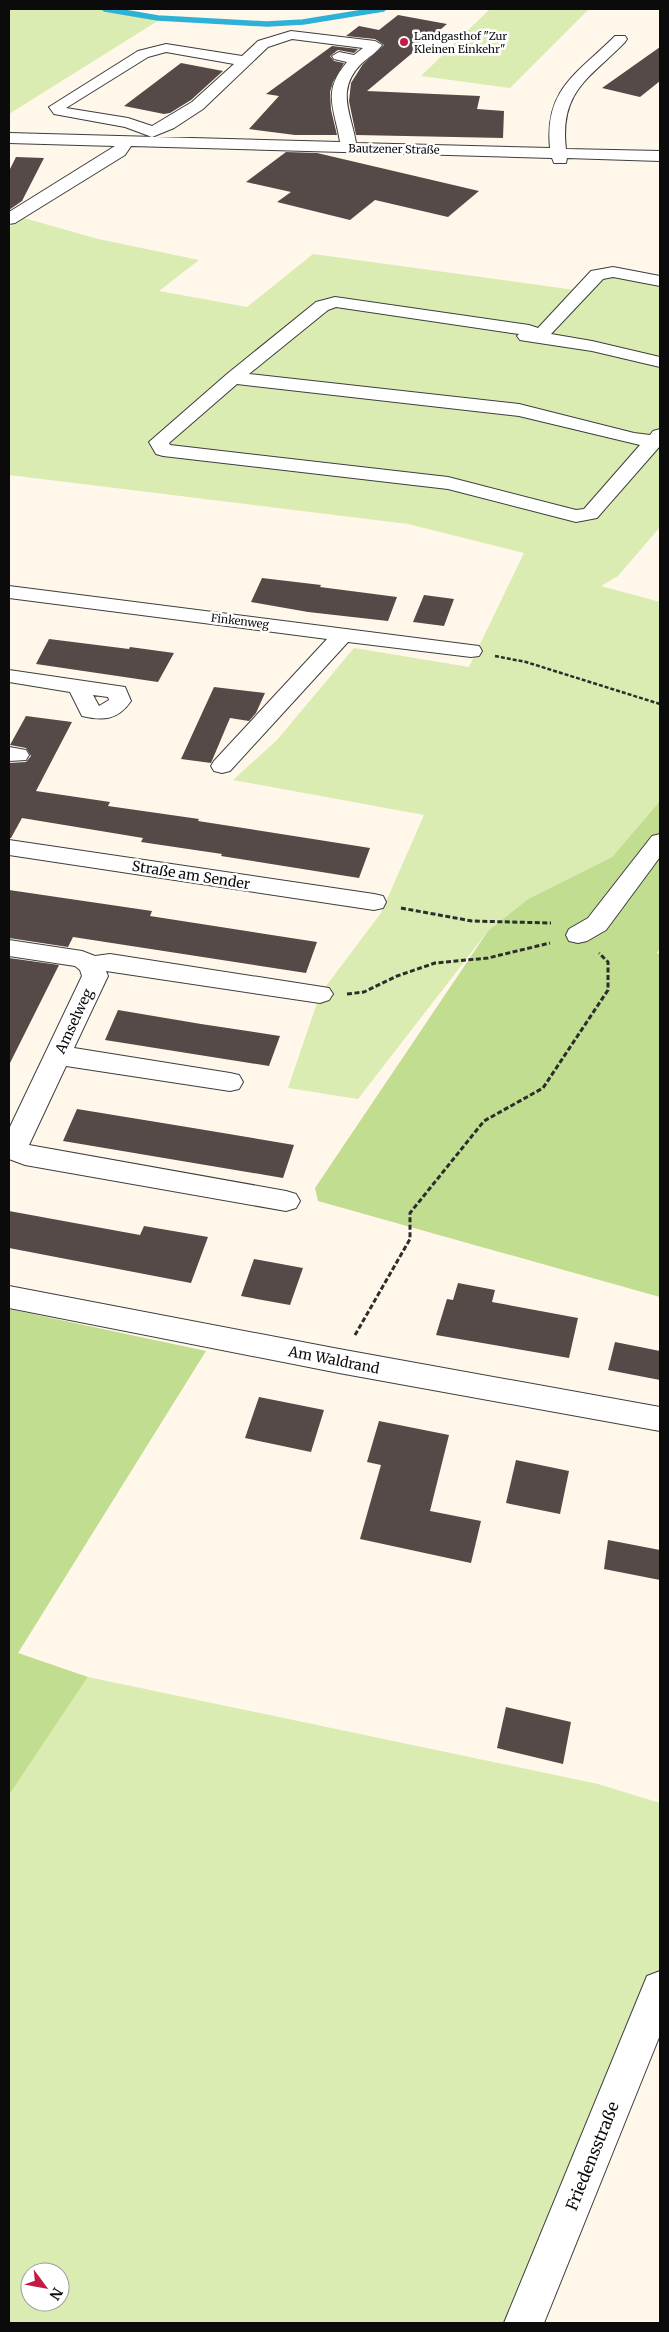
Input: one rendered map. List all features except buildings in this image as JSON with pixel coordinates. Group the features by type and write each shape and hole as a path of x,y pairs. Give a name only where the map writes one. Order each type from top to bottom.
{"street":[{"path":"245,61 166,48 143,54 57,107 59,111 128,123 150,136 194,110 263,44 291,35 375,45 344,72 336,91 349,147"},
{"path":"276,39 291,42"},
{"path":"558,156 560,111 564,96 620,39"},
{"path":"339,56 357,60"},
{"name":"Bautzener Straße","path":"9,138 128,140 150,136 558,156 660,156"},
{"path":"9,219 119,152 128,140"},
{"path":"539,337 597,275 613,272 660,280"},
{"path":"658,438 590,514 576,516 448,483 162,450 159,442 311,313 329,313 539,337 592,346 660,362"},
{"path":"233,378 519,410 634,439 658,438"},
{"name":"Finkenweg","path":"9,592 470,650"},
{"path":"222,766 343,634"},
{"path":"9,676 78,686"},
{"path":"588,930 660,841"},
{"name":"Straße am Sender","path":"9,847 374,902"},
{"path":"9,948 82,959 91,965 110,962 320,994"},
{"name":"Amselweg","path":"11,1149 95,976 91,965"},
{"path":"57,1055 230,1082"},
{"path":"11,1149 25,1155 286,1201"},
{"name":"Am Waldrand","path":"9,1297 339,1361 660,1419"},
{"name":"Friedensstraße","path":"524,2323 660,1990"}],"path":[{"path":"526,662 660,704"},
{"path":"374,902 472,921 588,930"},
{"path":"320,994 333,996 364,992 397,976 435,963 488,958 588,930"},
{"path":"339,1361 410,1240 410,1213 484,1121 543,1088 608,990 608,962 588,930"}],"green space":[{"path":"9,9 111,9 164,17 9,114"},
{"path":"490,9 589,9 510,88 421,76"},
{"path":"24,218 98,239 199,260 159,291 247,307 313,254 582,291 613,272 660,281 660,527 618,576 601,586 660,602 660,801 612,857 528,899 488,931 358,1099 288,1088 320,994 381,913 424,815 233,780 277,740 354,648 469,667 524,553 408,524 9,475 9,227"},
{"path":"660,801 660,948 657,953 660,954 660,1297 318,1201 315,1188 488,931 528,899 612,857"},
{"path":"9,1309 206,1351 18,1653 88,1677 9,1795"},
{"path":"88,1677 598,1784 660,1803 660,1989 524,2323 9,2323 9,1795"}],"waterway":[{"path":"105,9 158,18 267,24 303,22 383,9"}],"place":[{"name":"Landgasthof \"Zur Kleinen Einkehr\"","path":"404,42"}]}
